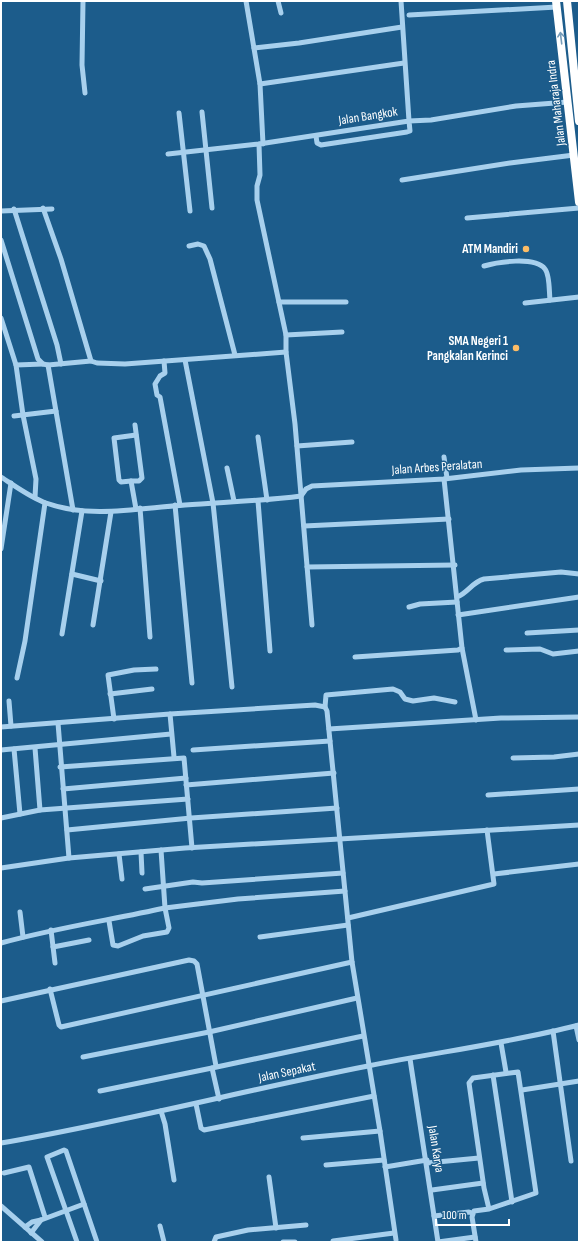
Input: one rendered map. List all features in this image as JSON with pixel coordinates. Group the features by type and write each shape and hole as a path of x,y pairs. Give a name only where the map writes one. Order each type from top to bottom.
{"highway":[{"name":"Jalan Maharaja Indra","path":"567,1 576,63 579,121"},
{"name":"Jalan Maharaja Indra","path":"556,4 574,155 577,167 579,202"}],"street":[{"path":"83,1 82,65 85,92"},
{"path":"246,1 260,84 261,144 260,175 257,186 257,200 286,335 286,352 297,446 312,625"},
{"path":"278,1 281,13"},
{"name":"Jalan Bangkok","path":"168,154 261,144 409,121 400,1"},
{"path":"409,15 556,4"},
{"path":"254,48 299,43 402,27"},
{"path":"260,84 404,63"},
{"path":"316,136 317,143 321,145 407,132 410,131 409,121 431,120 516,106 568,102"},
{"path":"202,112 212,208"},
{"path":"179,113 190,211"},
{"path":"402,180 510,163 574,155"},
{"path":"43,208 61,259 91,361"},
{"path":"467,218 579,208"},
{"path":"14,209 57,345 61,364"},
{"path":"1,211 14,209 52,209"},
{"path":"1,240 38,359 46,364 56,411 73,510"},
{"path":"189,246 198,244 204,246 210,259 235,356"},
{"path":"484,266 510,261 541,265 546,271 550,300"},
{"path":"525,303 579,297"},
{"path":"279,302 346,302"},
{"path":"1,318 16,366 22,415 36,479 35,497"},
{"path":"286,335 342,332"},
{"path":"16,366 91,361 97,363 125,364 286,352"},
{"path":"185,360 213,503 232,687"},
{"path":"164,361 165,373 160,376 155,384 157,395 160,397 178,505 192,683"},
{"path":"14,416 56,411"},
{"path":"134,425 136,435 142,478 139,481 121,482 119,480 114,438 136,435"},
{"path":"258,438 266,500"},
{"path":"297,446 352,442"},
{"path":"444,457 462,648 476,720"},
{"path":"227,468 234,502"},
{"name":"Jalan Arbes Peralatan","path":"301,496 306,489 312,486 446,479 521,470 579,468"},
{"path":"1,477 45,503 82,511 111,512 138,508 258,501 301,496"},
{"path":"131,481 138,508 150,637"},
{"path":"1,549 11,483"},
{"path":"258,501 270,651"},
{"path":"17,678 25,641 45,503"},
{"path":"62,634 82,511"},
{"path":"93,625 111,512"},
{"path":"304,526 449,519"},
{"path":"307,567 455,565"},
{"path":"409,607 457,599 476,582 484,579 561,572 579,574"},
{"path":"72,574 101,581"},
{"path":"458,615 579,598"},
{"path":"527,633 579,630"},
{"path":"355,657 458,650 462,648"},
{"path":"506,650 540,649 552,654 579,651"},
{"path":"114,719 107,676 109,674 156,669"},
{"path":"110,694 152,689"},
{"path":"396,1240 380,1131 363,1036 352,962 334,773 327,711 324,707 327,694 393,689 400,692 405,699 413,701 434,698 455,702"},
{"path":"9,701 11,726"},
{"path":"1,727 315,705 324,707"},
{"path":"170,714 174,757"},
{"path":"329,729 524,717 579,717"},
{"path":"58,723 60,767 69,858"},
{"path":"1,750 35,748 60,744 117,741 171,734"},
{"path":"193,750 330,741"},
{"path":"35,748 40,810"},
{"path":"14,749 20,814"},
{"path":"513,758 554,757 579,754"},
{"path":"60,767 174,757 184,758 191,818 192,848"},
{"path":"186,785 334,773"},
{"path":"63,789 186,778"},
{"path":"488,795 579,789"},
{"path":"1,818 40,810 188,800"},
{"path":"67,830 191,818 337,808"},
{"path":"1,868 69,858 161,850 579,825"},
{"path":"348,918 494,884 494,874 487,830"},
{"path":"109,920 112,944 118,946 143,936 167,932 169,928 165,908 161,850"},
{"path":"141,852 142,872"},
{"path":"119,854 122,879"},
{"path":"494,874 579,864"},
{"path":"145,889 193,882 202,883 343,873"},
{"path":"1,943 51,930 165,908 238,899 345,891"},
{"path":"20,912 23,937"},
{"path":"260,937 348,925"},
{"path":"51,930 55,964"},
{"path":"53,947 89,940"},
{"path":"1,1001 50,989 192,960 197,964 210,1032 219,1099"},
{"path":"50,989 59,1025 61,1027 352,962"},
{"path":"83,1057 210,1032 357,998"},
{"path":"577,1026 579,1040"},
{"name":"Jalan Sepakat","path":"1,1143 70,1131 369,1066 501,1043 577,1026"},
{"path":"553,1031 571,1161"},
{"path":"100,1091 363,1036"},
{"path":"501,1043 506,1072"},
{"name":"Jalan Karya","path":"410,1059 432,1190 438,1242"},
{"path":"434,1216 469,1212 472,1213 489,1209 535,1195 536,1192 522,1090 518,1072 506,1072 473,1078 469,1083 479,1158 489,1209"},
{"path":"494,1075 512,1202"},
{"path":"522,1090 579,1082"},
{"path":"196,1104 201,1128 204,1130 374,1096"},
{"path":"161,1111 165,1124 174,1180"},
{"path":"303,1138 380,1131"},
{"path":"77,1242 48,1156 66,1151 97,1242"},
{"path":"385,1168 427,1161 479,1158"},
{"path":"326,1165 384,1160"},
{"path":"4,1173 29,1167 43,1219"},
{"path":"269,1177 276,1228"},
{"path":"432,1190 483,1183"},
{"path":"24,1227 32,1222 84,1204"},
{"path":"1,1206 42,1242"},
{"path":"438,1242 475,1239 472,1213"},
{"path":"31,1233 43,1219"},
{"path":"214,1242 216,1237 233,1232 306,1225"},
{"path":"160,1226 164,1242"},
{"path":"331,1235 333,1242 394,1233"},
{"path":"283,1242 295,1242"}],"place":[{"name":"ATM Mandiri","path":"526,249"},
{"name":"SMA Negeri 1 Pangkalan Kerinci","path":"516,348"}]}
